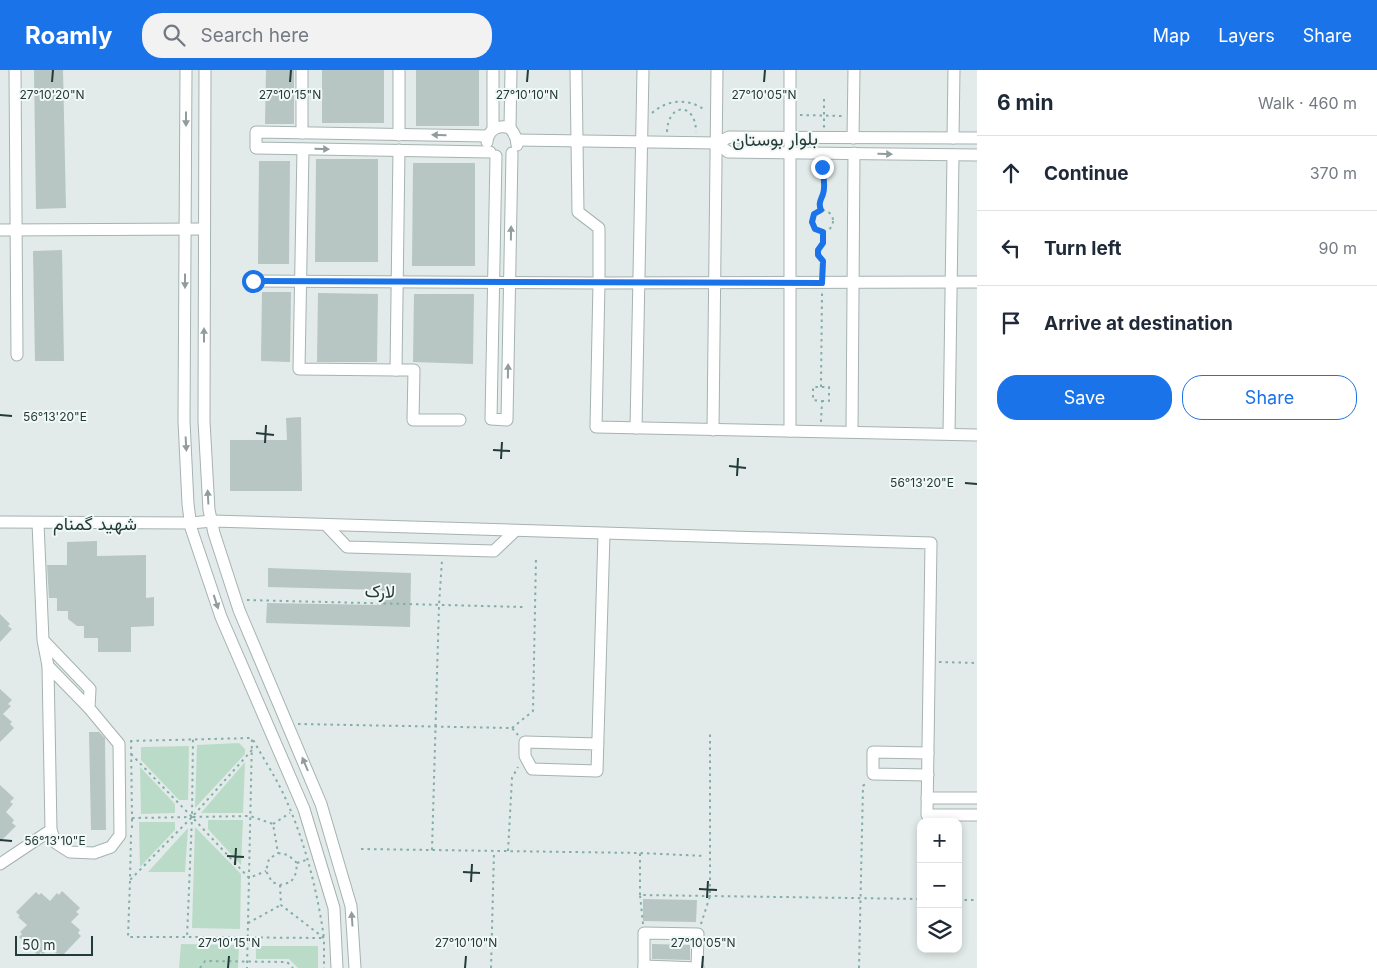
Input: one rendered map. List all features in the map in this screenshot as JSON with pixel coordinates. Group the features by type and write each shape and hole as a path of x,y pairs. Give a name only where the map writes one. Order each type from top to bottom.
{"street":[{"path":"15,70 17,355"},
{"path":"186,70 184,421 191,523 221,617 304,809 334,908 338,968"},
{"path":"205,70 204,421 209,510 235,599 321,804 351,906 356,968"},
{"path":"302,70 302,133"},
{"path":"399,70 399,135"},
{"path":"494,70 490,133 486,143 493,154 494,282 491,419 507,420 512,153"},
{"path":"510,128 511,70"},
{"path":"576,70 578,212 599,228 596,427 977,434"},
{"path":"636,428 644,70"},
{"path":"713,430 717,70"},
{"path":"790,70 790,431"},
{"path":"853,138 854,70"},
{"path":"953,138 954,70"},
{"path":"503,126 510,128 515,133 517,147 506,157 493,154 399,150 256,148 256,132 399,135 490,133 503,126"},
{"path":"517,140 576,140 642,135 666,142 717,143"},
{"name":"بلوار بوستان","path":"977,138 729,137 717,143 728,152 977,155"},
{"path":"303,149 299,369 414,370 413,420 460,420"},
{"path":"396,370 399,150"},
{"path":"852,432 854,154"},
{"path":"949,434 953,155"},
{"path":"0,230 204,228"},
{"path":"253,281 599,283 977,282"},
{"name":"شهید گمنام","path":"0,522 191,523 212,521 931,543 929,662"},
{"path":"38,523 43,640 48,666 51,830 56,843 70,852 94,853 111,847 120,835 119,744 89,708 48,666"},
{"path":"327,526 347,548 494,551 515,531"},
{"path":"598,744 525,742 525,756 532,769 597,771 598,744 604,534"},
{"path":"43,640 90,689 89,708"},
{"path":"929,662 927,815 977,815"},
{"path":"928,753 874,752 873,774 928,775"},
{"path":"927,798 977,798"},
{"path":"0,864 51,830"},
{"path":"644,933 698,934 698,968 644,967 644,933"}],"path":[{"path":"824,99 824,138"},
{"path":"642,135 648,118 658,108 681,101 704,109 717,126"},
{"path":"681,101 681,110"},
{"path":"666,142 668,118 674,112 681,110 690,112 695,119 696,142"},
{"path":"790,114 853,116"},
{"path":"821,210 819,207 824,192 823,153"},
{"path":"821,210 829,213 833,220 830,228 823,232"},
{"path":"821,210 814,214 812,222 815,229 823,232"},
{"path":"821,387 823,261 818,255 818,250 823,243 823,232"},
{"path":"813,387 829,387 829,401 822,401 813,400 813,387"},
{"path":"821,432 822,401"},
{"path":"432,850 439,605 443,550"},
{"path":"287,723 512,728 533,711 536,557"},
{"name":"لارک","path":"235,599 524,607"},
{"path":"929,662 977,662"},
{"path":"512,728 525,742"},
{"path":"698,934 710,896 710,732"},
{"path":"187,937 192,816 192,738"},
{"path":"119,744 131,740 252,738"},
{"path":"246,968 252,738"},
{"path":"252,738 282,792 306,860 319,902 324,938 324,968"},
{"path":"131,740 132,818 128,937 324,938"},
{"path":"130,880 252,750"},
{"path":"131,754 249,878"},
{"path":"508,851 512,778 525,756"},
{"path":"858,968 864,786 868,781"},
{"path":"273,824 290,813"},
{"path":"132,818 250,816 273,824"},
{"path":"273,824 278,853"},
{"path":"361,849 640,853 705,856"},
{"path":"491,968 494,851"},
{"path":"278,853 288,855 296,863 296,873 291,882 280,885 272,882 266,871 269,859 278,853"},
{"path":"640,853 640,895 644,933"},
{"path":"296,863 306,860"},
{"path":"249,878 266,871"},
{"path":"280,885 281,905 324,938"},
{"path":"640,895 917,899"},
{"path":"962,900 977,900"},
{"path":"247,923 281,905"},
{"path":"200,968 205,961 287,962 293,968"}],"green space":[{"path":"239,743 245,749 245,754 195,808 197,745"},
{"path":"189,746 188,800 179,800 141,760 141,747"},
{"path":"245,762 243,813 201,813"},
{"path":"140,767 175,804 175,813 141,814"},
{"path":"208,820 243,820 241,865 208,829"},
{"path":"139,822 175,822 175,830 140,867"},
{"path":"195,827 241,874 240,929 192,928"},
{"path":"188,828 185,872 148,872"},
{"path":"181,944 239,945 238,968 179,968"},
{"path":"256,946 318,946 318,968 298,968 289,959 256,959"}],"building":[{"path":"34,70 63,70 66,208 36,209"},
{"path":"266,70 294,70 294,124 265,124"},
{"path":"322,70 384,70 384,123 322,123"},
{"path":"416,70 479,70 479,126 416,126"},
{"path":"316,159 378,159 378,262 315,262"},
{"path":"259,161 290,161 289,264 258,264"},
{"path":"413,163 475,163 475,266 412,266"},
{"path":"62,250 64,361 35,361 33,251"},
{"path":"262,292 291,292 290,362 261,361"},
{"path":"318,293 378,294 377,362 317,362"},
{"path":"414,294 474,294 473,364 413,362"},
{"path":"301,417 302,491 230,491 230,440 287,440 286,418"},
{"path":"97,541 97,556 146,555 146,598 154,597 154,626 131,627 131,652 98,652 98,638 84,638 84,626 77,626 68,619 68,611 57,611 57,598 49,598 47,565 67,565 67,542"},
{"path":"268,568 411,573 410,627 266,623 267,603 381,605 382,590 268,587"},
{"path":"0,614 10,624 8,626 12,629 0,642"},
{"path":"0,689 12,700 8,704 11,706 3,714 12,722 10,724 14,728 0,742"},
{"path":"89,732 99,732 105,738 106,830 91,830"},
{"path":"0,785 14,798 10,802 13,804 6,812 14,820 12,823 16,826 0,842"},
{"path":"62,891 80,908 76,912 79,914 71,922 80,930 78,933 81,936 62,956 50,947 43,954 41,952 38,955 19,937 22,934 20,932 27,925 18,917 20,916 16,912 36,892 39,895 41,893 50,901 57,893 59,895"},
{"path":"643,899 697,900 696,922 643,921"},
{"path":"652,944 690,945 690,960 652,959"}],"route":[{"path":"253,281 822,283 823,261 818,255 818,250 824,238 823,232 815,229 812,222 814,214 821,210 819,207 824,192 822,167"}]}
